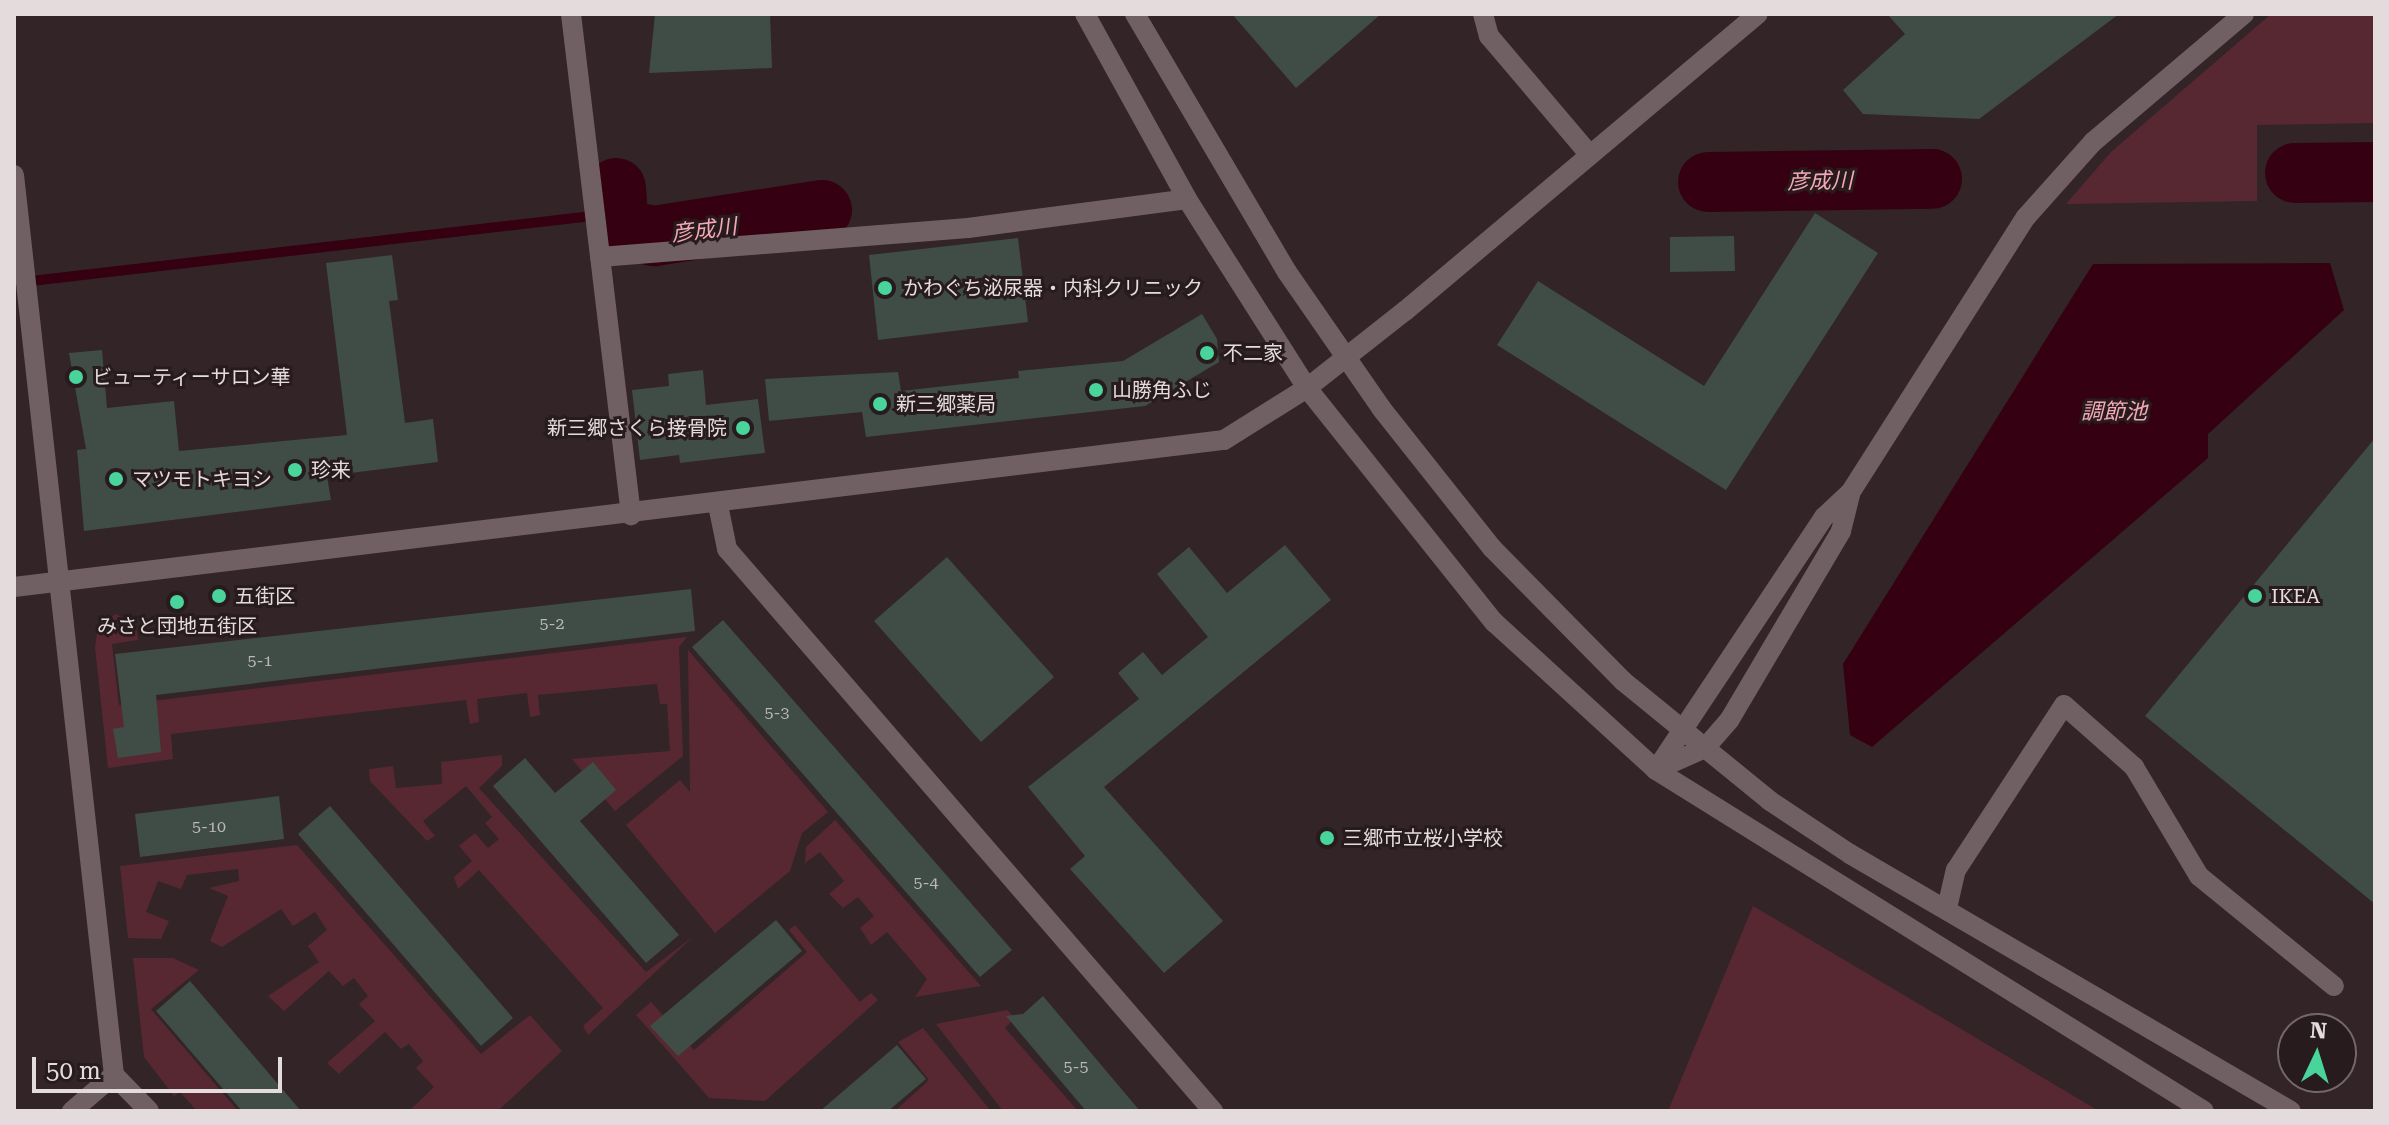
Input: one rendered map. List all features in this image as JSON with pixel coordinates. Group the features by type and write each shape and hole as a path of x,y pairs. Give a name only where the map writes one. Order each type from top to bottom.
{"street":[{"path":"571,14 631,515"},
{"path":"1085,14 1187,199 1307,388 1494,622 1656,770 2204,1111"},
{"path":"1135,14 1344,357 1492,548 1623,681 1679,728 1838,847 2291,1111"},
{"path":"1483,14 1489,36 1590,155"},
{"path":"14,587 1194,449 1224,440 1307,388 1758,14"},
{"path":"1656,770 1679,728 1713,690 1824,517 1850,493 1996,258 2055,182 2244,14"},
{"path":"14,175 114,1075 149,1111"},
{"path":"600,257 999,225 1187,199"},
{"path":"1656,770 1705,748 1841,531 1850,493"},
{"path":"718,505 727,549 1213,1111"},
{"path":"1947,908 1956,870 2064,705 2134,767 2199,876 2334,986"},
{"path":"72,1111 114,1075"}],"shaded area":[{"path":"2271,14 2375,14 2375,123 2257,125 2257,201 2066,204 2111,152"},
{"path":"116,614 136,626 138,640 112,644 119,705 687,637 679,647 683,756 615,811 572,759 670,751 667,704 660,704 657,684 538,695 540,715 530,717 527,693 477,699 479,722 470,724 466,700 171,734 173,759 108,768 95,647 98,626"},
{"path":"688,650 828,812 802,833 790,871 715,933 626,825 680,780 690,792"},
{"path":"502,755 502,766 479,788 646,972 694,936 588,1035 583,1026 603,1008 479,870 458,889 454,877 472,861 459,846 475,833 488,848 499,839 485,823 492,817 466,786 423,821 435,836 427,841 370,781 369,769 393,766 396,788 442,784 441,762"},
{"path":"835,820 981,986 915,997 927,979 887,932 871,945 860,928 874,916 858,897 843,908 829,894 844,881 820,852 805,863 806,847"},
{"path":"297,845 481,1054 530,1015 562,1051 498,1111 409,1111 434,1087 416,1068 423,1061 409,1044 401,1049 385,1032 339,1074 327,1063 375,1021 359,1004 368,996 354,978 343,986 329,971 284,1011 268,996 319,962 308,946 327,930 315,912 293,926 281,909 222,947 210,941 228,896 209,888 239,881 238,869 187,875 181,889 158,881 146,912 169,921 161,939 128,938 120,866"},
{"path":"1753,906 1941,1017 2099,1111 1668,1111"},
{"path":"795,925 860,1002 871,993 878,1000 765,1101 709,1098 636,1015 651,1002 694,1050 807,952 789,930"},
{"path":"133,958 173,958 199,970 151,1009 238,1111 197,1111 180,1092 174,1096 144,1057"},
{"path":"1007,1010 1015,1018 1005,1028 1078,1111 1003,1111 936,1024"},
{"path":"923,1028 991,1111 895,1111 929,1080 898,1042"}],"water":[{"name":"調節池","path":"2330,263 2344,310 2208,434 2208,458 1872,747 1850,735 1843,664 2093,264"}],"building":[{"path":"655,14 770,14 772,68 649,73"},
{"path":"1232,14 1381,14 1296,88"},
{"path":"1887,14 2119,14 1979,119 1863,114 1843,90 1905,34"},
{"path":"1815,213 1878,253 1726,490 1497,345 1538,281 1704,386"},
{"path":"1734,236 1735,271 1670,272 1670,237"},
{"path":"1018,238 1028,322 878,340 869,255"},
{"path":"392,255 398,300 389,301 405,423 433,419 438,462 327,476 331,500 84,531 77,450 86,449 69,353 102,350 107,408 174,401 179,451 347,435 326,263"},
{"path":"1202,314 1217,339 1219,362 1145,406 866,437 862,412 769,421 765,379 898,372 901,391 1019,378 1018,371 1123,361"},
{"path":"703,370 706,405 758,399 765,453 680,463 679,455 640,460 632,390 669,386 668,374"},
{"path":"2375,438 2375,904 2145,716"},
{"path":"1285,545 1331,600 1104,787 1223,921 1164,973 1070,869 1085,856 1028,787 1139,699 1118,673 1143,652 1162,675 1208,637 1157,574 1189,547 1227,593"},
{"path":"947,557 1054,677 981,742 874,621"},
{"path":"691,589 695,631 156,695 161,752 118,758 113,729 124,727 115,654"},
{"path":"723,620 1012,950 980,977 692,647"},
{"path":"525,758 555,793 593,762 616,790 580,821 679,935 646,963 493,786"},
{"path":"279,796 284,839 140,857 135,814"},
{"path":"330,806 513,1018 481,1046 298,834"},
{"path":"776,920 802,951 678,1056 650,1026"},
{"path":"190,981 301,1111 242,1111 156,1011"},
{"path":"1043,996 1140,1111 1086,1111 1006,1016 1023,1014"},
{"path":"897,1045 926,1079 888,1111 820,1111"}],"waterway":[{"name":"彦成川","path":"2295,173 2375,172"},
{"name":"彦成川","path":"1708,182 1932,179"},
{"name":"彦成川","path":"616,188 618,215 630,231 654,236 822,210"},
{"path":"14,283 618,213"}],"place":[{"name":"かわぐち泌尿器・内科クリニック","path":"885,288"},
{"name":"不二家","path":"1207,353"},
{"name":"ビューティーサロン華","path":"76,377"},
{"name":"山勝角ふじ","path":"1096,390"},
{"name":"新三郷薬局","path":"880,404"},
{"name":"新三郷さくら接骨院","path":"743,428"},
{"name":"珍来","path":"295,470"},
{"name":"マツモトキヨシ","path":"116,479"},
{"name":"五街区","path":"219,596"},
{"name":"IKEA","path":"2255,596"},
{"name":"みさと団地五街区","path":"177,602"},
{"name":"三郷市立桜小学校","path":"1327,838"}]}
